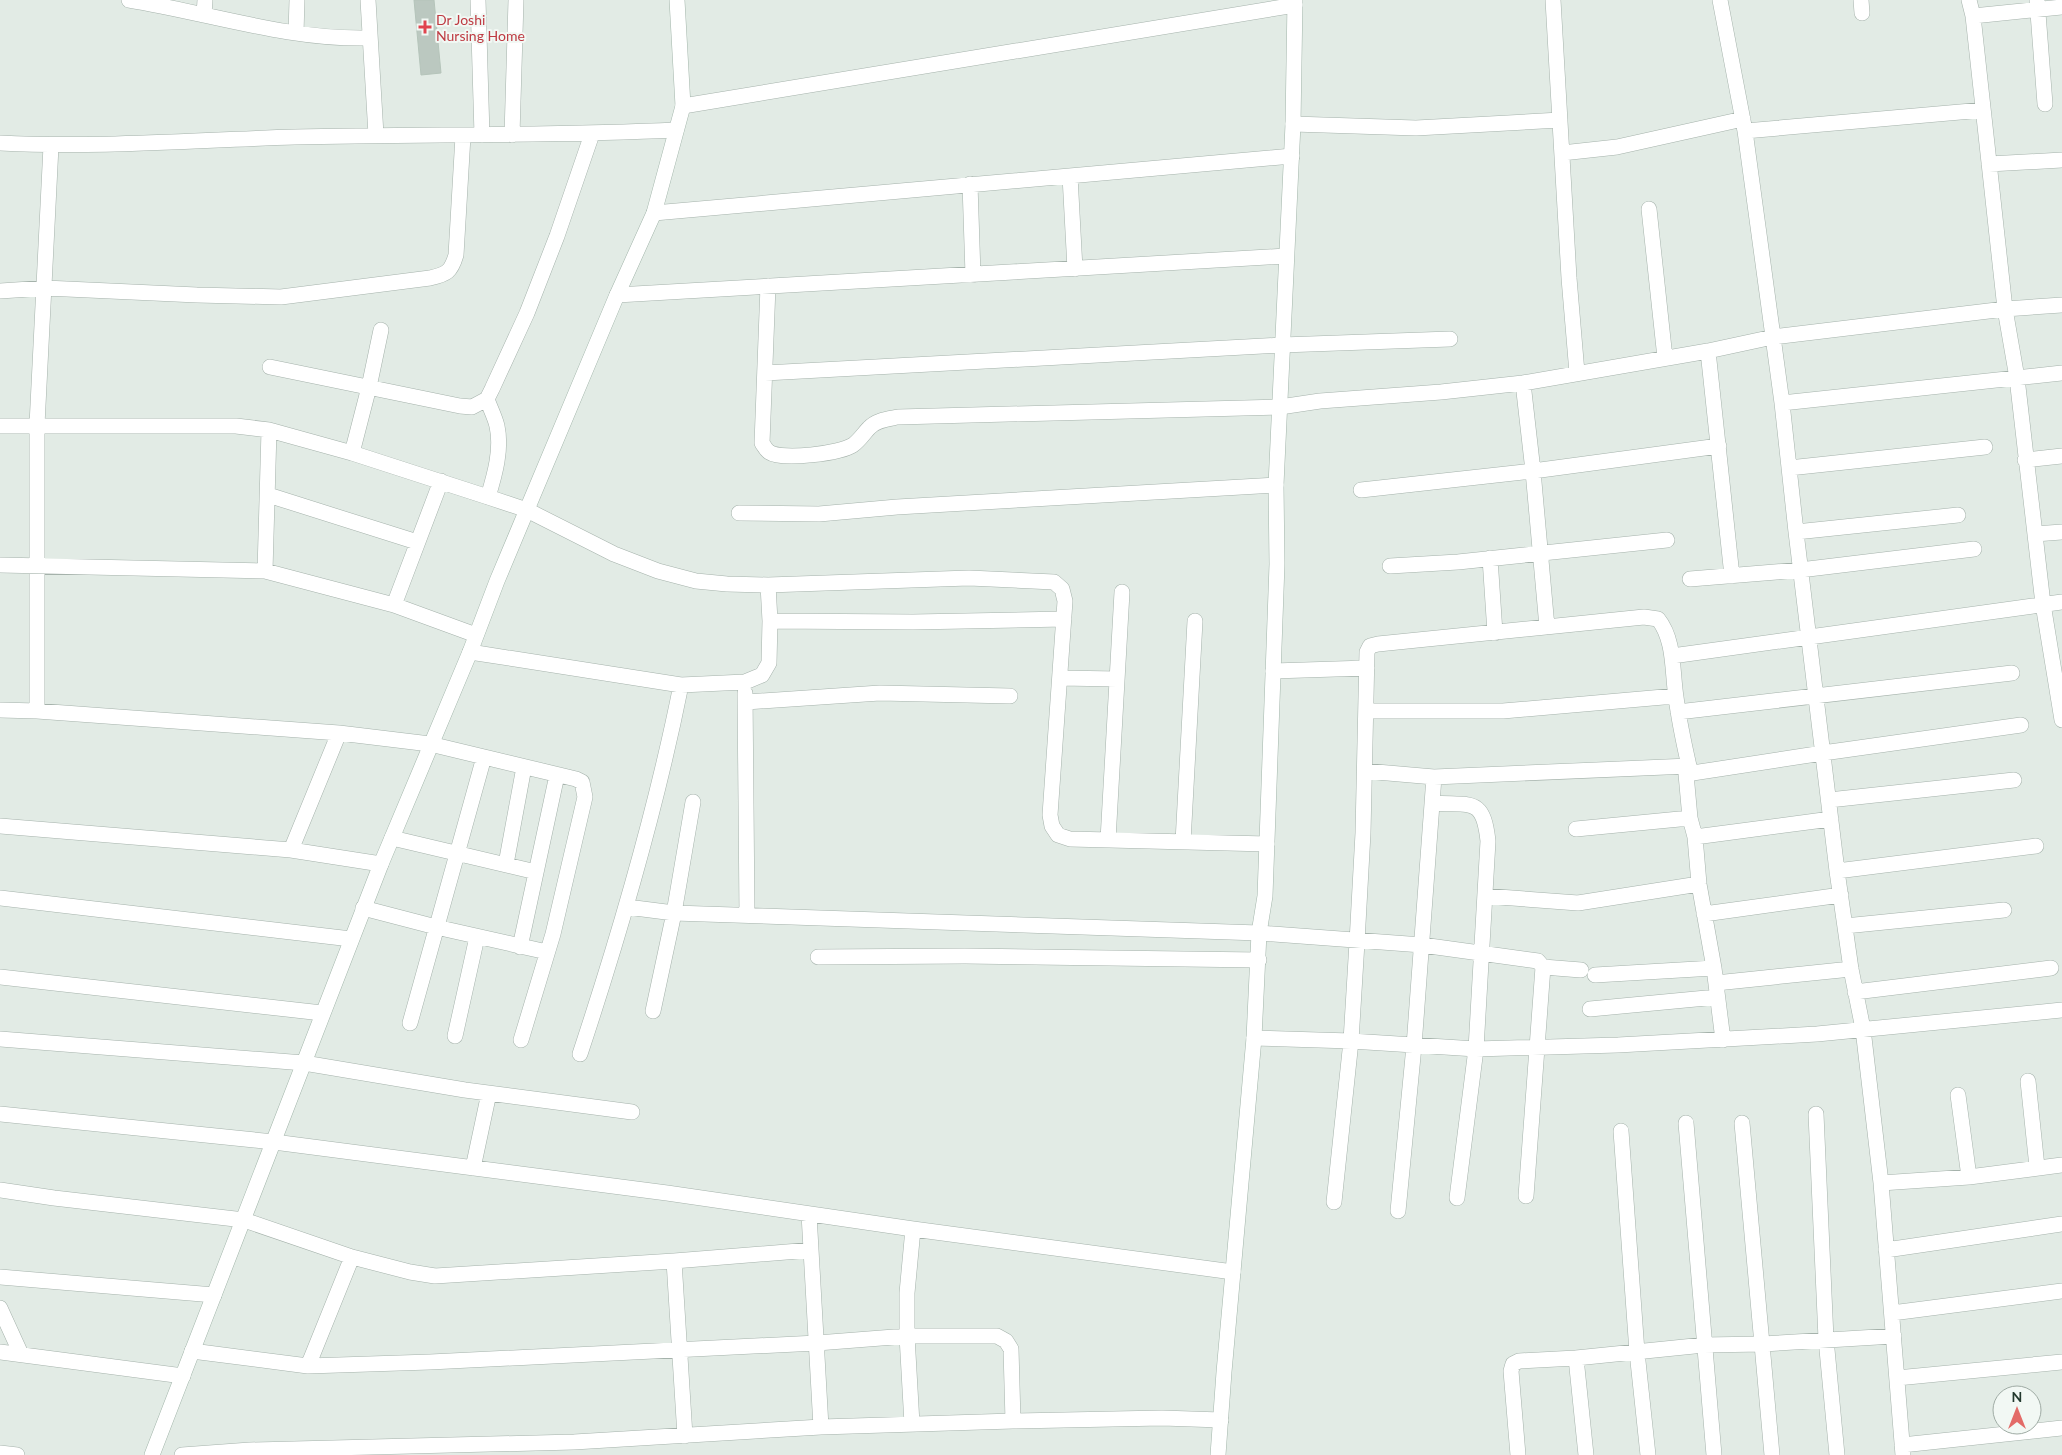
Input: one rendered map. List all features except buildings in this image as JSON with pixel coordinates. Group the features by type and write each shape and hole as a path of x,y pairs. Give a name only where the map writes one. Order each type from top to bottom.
{"street":[{"path":"133,0 296,33 345,39 369,38"},
{"path":"204,15 205,0"},
{"path":"296,33 297,0"},
{"path":"368,0 376,135"},
{"path":"478,0 482,135"},
{"path":"512,135 516,0"},
{"path":"152,1455 363,908 617,295 654,213 683,106 677,0"},
{"path":"1553,0 1577,373"},
{"path":"1720,0 1744,125 1782,402 1800,570 1831,819 1851,969 1862,1029 1881,1183 1902,1450 2062,1428"},
{"path":"1969,0 1973,16 2005,309 2017,378 2043,604 2062,720"},
{"path":"683,106 1295,3 1294,124 1276,485 1277,564 1265,896 1259,933 1254,1038 1218,1455"},
{"path":"1973,16 2037,5 2062,7"},
{"path":"2037,5 2045,104"},
{"path":"1562,153 1617,148 1744,125 1983,110"},
{"path":"1294,124 1416,128 1560,120"},
{"path":"0,143 51,146 376,135 592,134 676,130"},
{"path":"270,367 460,406 472,407 487,399 527,313 557,236 592,134"},
{"path":"0,290 44,288 281,297 444,275 452,268 456,255 463,136"},
{"path":"38,711 38,425 51,146"},
{"path":"654,213 1292,156"},
{"path":"1989,164 2062,160"},
{"path":"1070,176 1075,269"},
{"path":"970,184 973,275"},
{"path":"1649,209 1665,358"},
{"path":"617,295 1286,256"},
{"path":"768,286 762,443 768,452 778,456 796,456 843,450 854,444 870,426 881,420 898,417 1280,407 1320,401 1440,392 1523,383 1708,351 1773,337 2005,309 2062,305"},
{"path":"352,453 370,387 381,330"},
{"path":"765,374 1282,345 1450,339"},
{"path":"1708,351 1732,576"},
{"path":"1782,402 2062,372"},
{"path":"1523,383 1547,627"},
{"path":"487,399 497,425 498,450 494,478 488,496"},
{"path":"0,426 236,426 269,430 352,453 488,496 527,510 614,554 658,571 696,581 768,585 969,578 1054,582 1062,589 1065,601 1050,815 1052,826 1058,835 1070,839 1267,844"},
{"path":"265,571 269,430"},
{"path":"1361,490 1533,471 1719,446"},
{"path":"1790,468 1985,447"},
{"path":"2026,460 2062,456"},
{"path":"394,605 441,481"},
{"path":"739,512 820,514 897,507 1276,485"},
{"path":"268,495 417,542"},
{"path":"1796,532 1958,515"},
{"path":"2035,534 2062,532"},
{"path":"1390,566 1667,540"},
{"path":"1690,579 1800,570 1974,549"},
{"path":"1490,558 1495,633"},
{"path":"0,565 265,571 394,605 476,635"},
{"path":"470,652 681,685 745,682 762,675 769,663 770,621 768,585"},
{"path":"1108,840 1122,592"},
{"path":"1672,656 2062,602"},
{"path":"1334,1202 1351,1041 1365,771 1366,652 1370,646 1644,617 1658,619 1666,628 1672,656 1675,696 1688,770 1690,818 1695,837 1698,884 1714,968 1723,1040"},
{"path":"770,621 913,622 1064,619"},
{"path":"1183,842 1195,621"},
{"path":"1273,671 1367,668"},
{"path":"1678,712 2012,672"},
{"path":"1060,678 1117,679"},
{"path":"745,682 748,915"},
{"path":"580,1054 627,907 666,758 681,685"},
{"path":"746,702 880,693 1010,696"},
{"path":"1366,711 1504,711 1675,696"},
{"path":"0,710 38,711 339,733 430,744 582,782 585,797 547,952 521,1040"},
{"path":"1365,771 1434,777 1688,770 2021,725"},
{"path":"291,850 339,733"},
{"path":"410,1023 484,757"},
{"path":"506,864 524,767"},
{"path":"520,946 558,775"},
{"path":"1398,1211 1414,1046 1434,777"},
{"path":"1829,800 2014,780"},
{"path":"653,1010 674,913 693,802"},
{"path":"1433,803 1473,806 1480,809 1484,817 1488,841 1476,1049 1458,1198"},
{"path":"1576,829 1690,818"},
{"path":"1695,837 1831,819"},
{"path":"0,826 291,850 381,864"},
{"path":"392,838 536,872"},
{"path":"1838,872 2036,846"},
{"path":"1485,896 1578,904 1698,884"},
{"path":"1704,914 1841,895"},
{"path":"0,898 351,939"},
{"path":"627,907 674,913 1259,933 1357,942 1422,945 1481,952 1538,961 1543,967 1588,973 1714,968"},
{"path":"363,908 477,937 547,952"},
{"path":"1845,926 2004,910"},
{"path":"455,1036 477,937"},
{"path":"818,957 965,956 1259,960"},
{"path":"1526,1196 1543,967"},
{"path":"1855,992 2051,968"},
{"path":"1590,1009 1851,969"},
{"path":"0,977 322,1012"},
{"path":"1254,1038 1351,1041 1476,1049 1618,1045 1723,1040 2062,1010"},
{"path":"0,1039 304,1064 490,1093 632,1112"},
{"path":"2028,1081 2037,1167"},
{"path":"473,1168 490,1093"},
{"path":"1958,1095 1969,1177"},
{"path":"0,1114 274,1142 1233,1272"},
{"path":"1816,1114 1826,1339 1837,1455"},
{"path":"1742,1122 1772,1455"},
{"path":"1686,1123 1714,1455"},
{"path":"1621,1131 1637,1352 1648,1455"},
{"path":"1881,1183 1969,1177 2062,1165"},
{"path":"0,1190 244,1220 352,1257 410,1272 435,1276 674,1261 811,1250"},
{"path":"809,1214 821,1427"},
{"path":"1886,1250 2062,1224"},
{"path":"912,1424 907,1336 907,1293 913,1229"},
{"path":"308,1366 352,1257"},
{"path":"674,1261 685,1436"},
{"path":"0,1277 214,1295"},
{"path":"1892,1313 2062,1292"},
{"path":"0,1308 21,1354"},
{"path":"192,1351 308,1366 430,1362 679,1348 817,1343 907,1336 997,1336 1006,1341 1011,1349 1013,1421"},
{"path":"1518,1455 1511,1377 1513,1364 1519,1361 1576,1358 1704,1345 1763,1344 1894,1336"},
{"path":"0,1352 183,1376"},
{"path":"1576,1358 1586,1455"},
{"path":"1897,1378 2062,1362"},
{"path":"182,1455 250,1450 575,1449 685,1436 821,1427 1162,1418 1222,1420"},
{"path":"0,1453 17,1455"}],"place":[{"name":"Dr Joshi Nursing Home","path":"425,27"}]}
